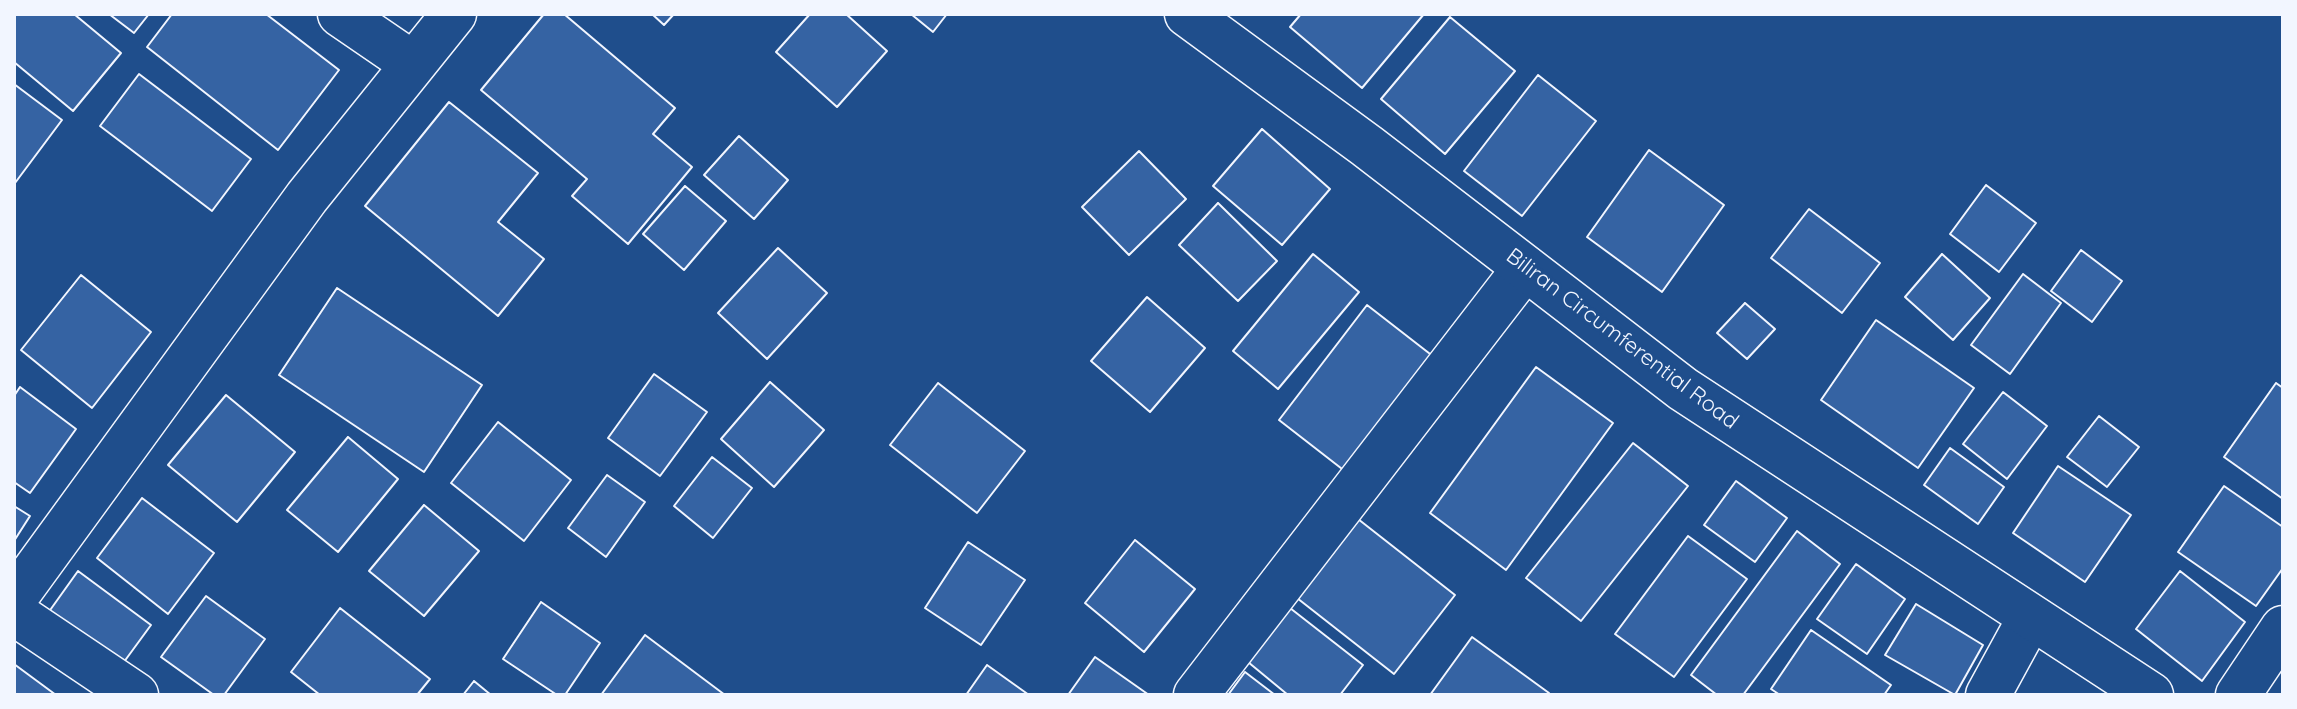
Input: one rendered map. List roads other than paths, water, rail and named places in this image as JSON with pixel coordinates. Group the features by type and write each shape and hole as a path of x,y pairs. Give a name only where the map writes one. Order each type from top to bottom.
{"street":[{"path":"340,14 413,64"},
{"path":"14,599 307,197 454,14"},
{"name":"Biliran Circumferential Road","path":"1187,14 1367,146 1683,389 2151,695"},
{"path":"1196,695 1525,268"},
{"path":"14,613 136,695"},
{"path":"1988,695 2030,618"},
{"path":"2238,695 2283,628"}]}
